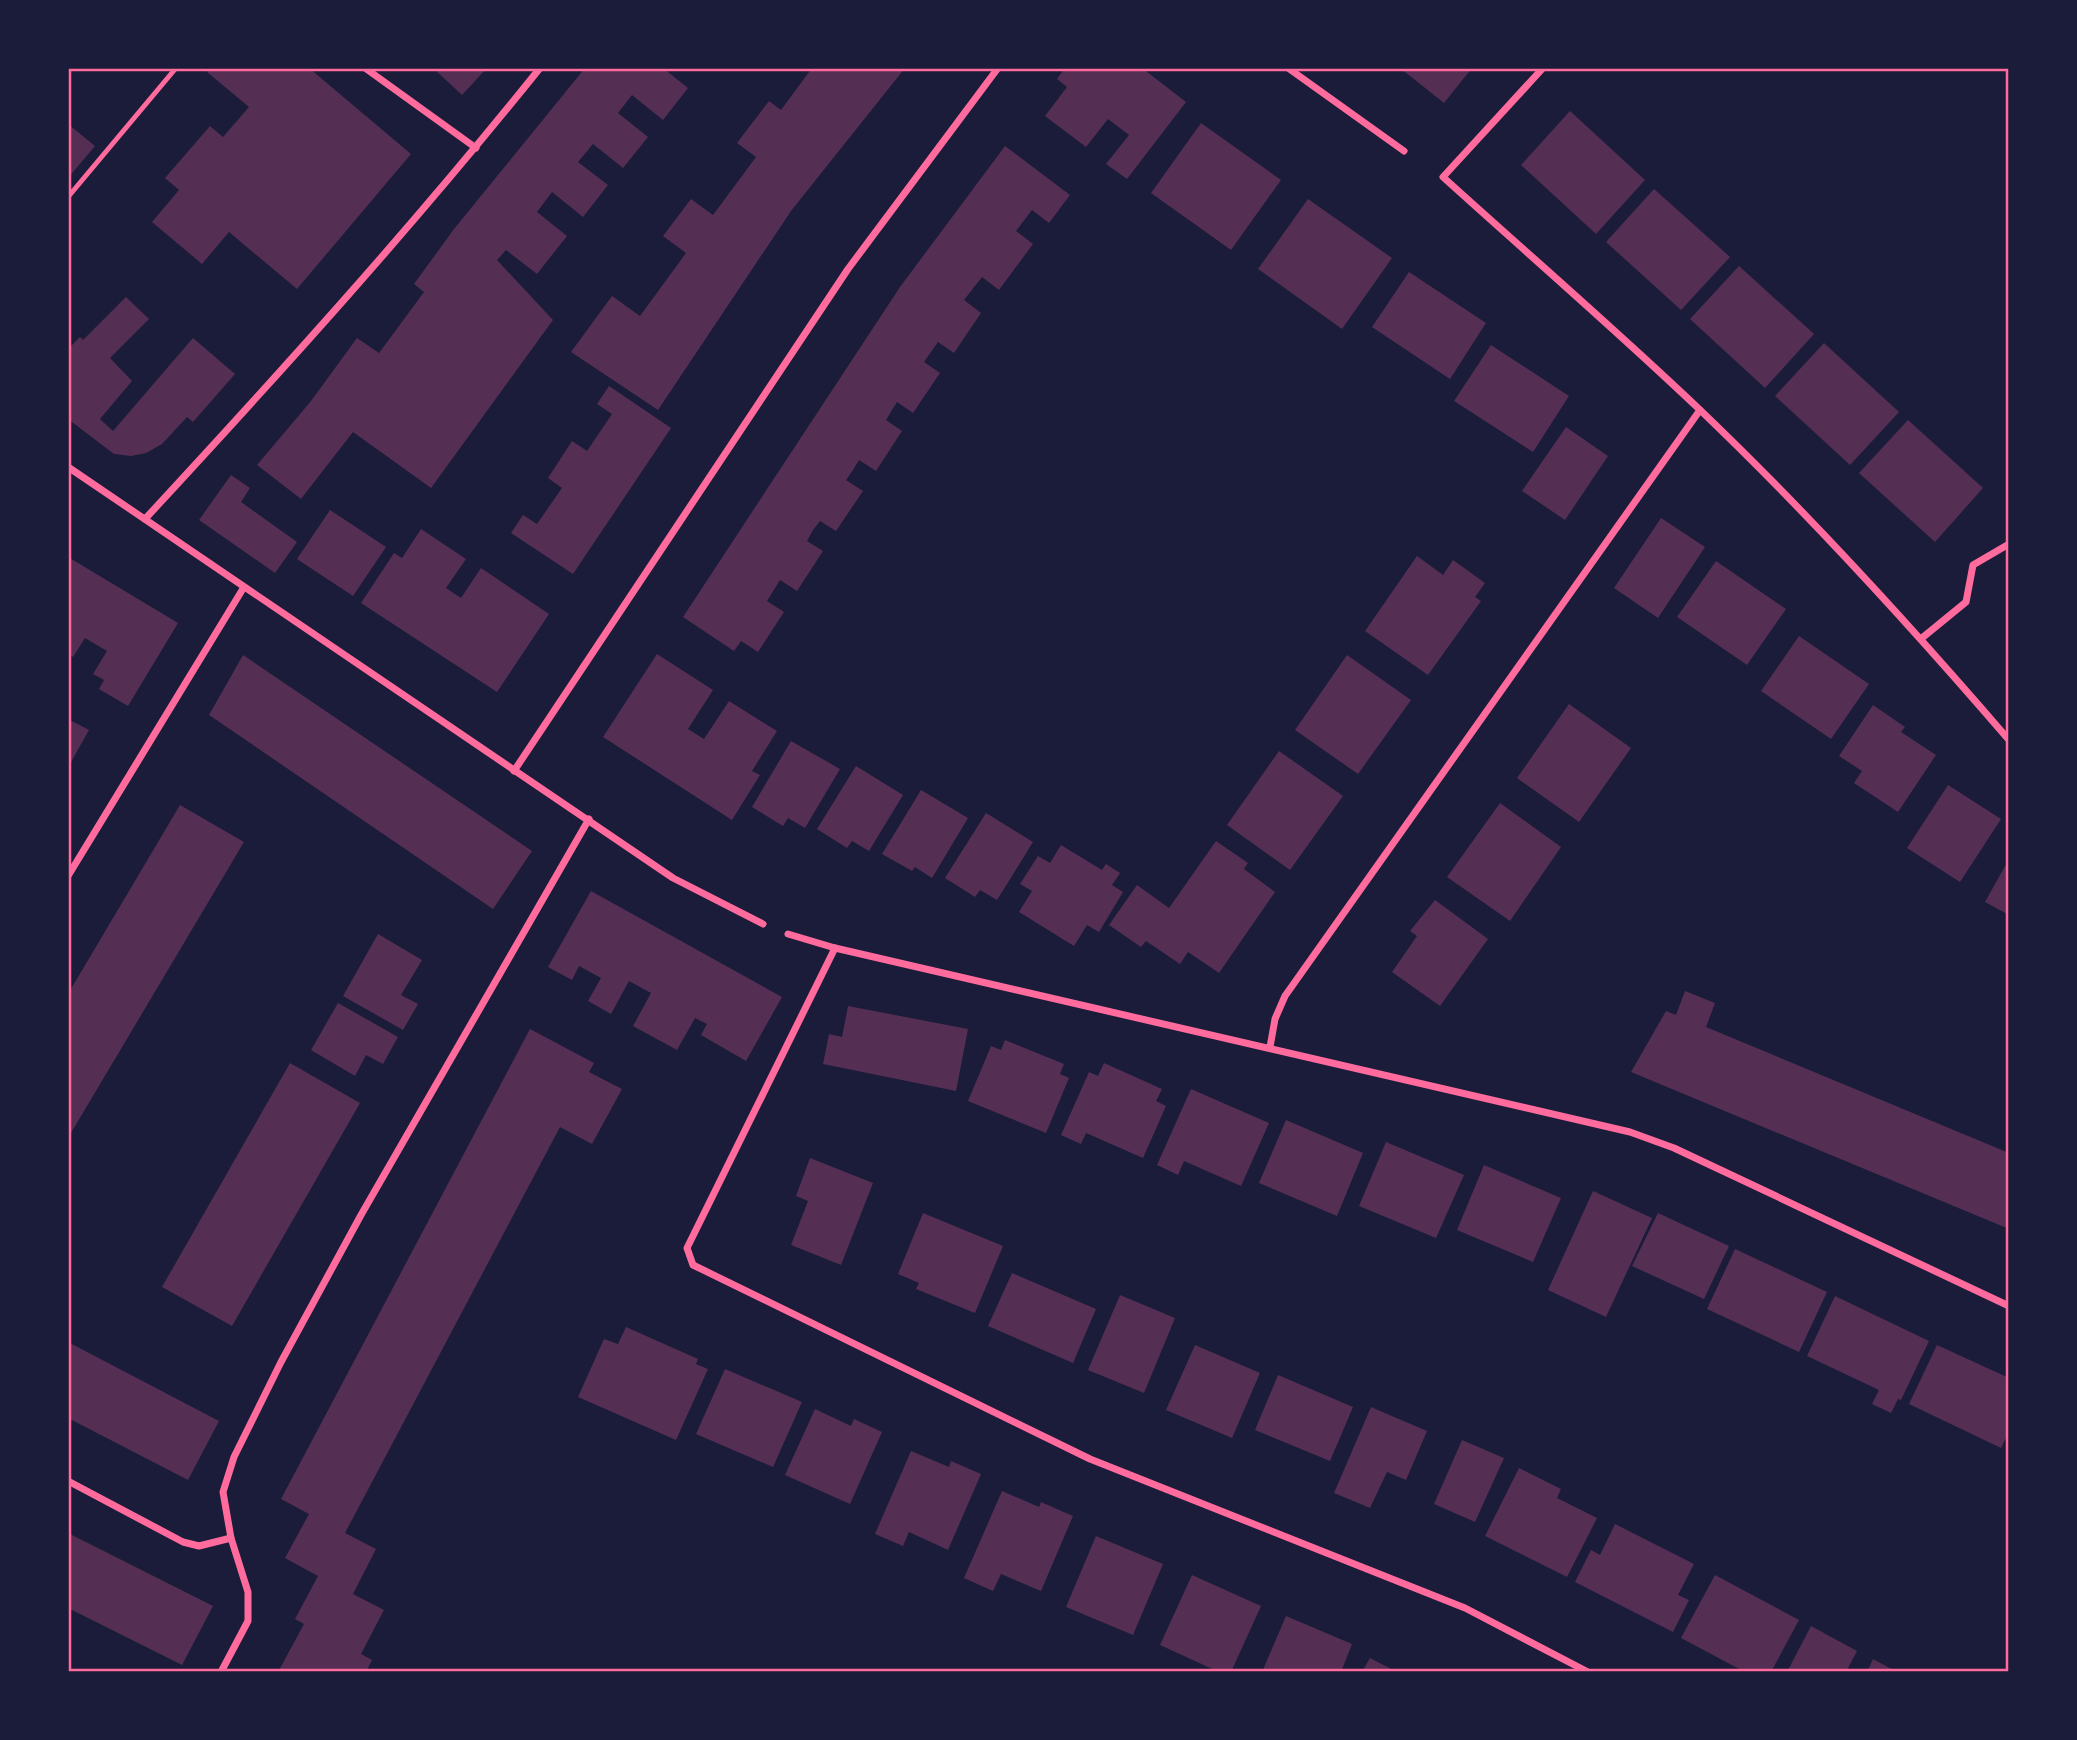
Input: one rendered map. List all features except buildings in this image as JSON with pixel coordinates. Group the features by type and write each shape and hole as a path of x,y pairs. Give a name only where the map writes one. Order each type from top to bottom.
{"street":[{"path":"365,68 476,148"},
{"path":"145,519 283,371 476,148 540,68"},
{"path":"514,771 848,269 998,68"},
{"path":"1288,68 1404,151"},
{"path":"1543,68 1443,177 1700,410 1818,528 1922,638 2009,740"},
{"path":"1270,1047 1275,1019 1285,996 1700,410"},
{"path":"68,467 673,878 764,925"},
{"path":"1922,638 1966,602 1973,565 2009,544"},
{"path":"68,876 244,587"},
{"path":"221,1672 248,1621 248,1592 231,1538 223,1492 234,1457 281,1362 361,1215 589,819"},
{"path":"788,934 835,948 1270,1047 1641,1136 1674,1148 2009,1306"},
{"path":"835,948 687,1248 693,1265 1090,1459 1465,1608 1588,1672"},
{"path":"68,1481 183,1542 199,1546 231,1538"}],"lane":[{"path":"68,197 176,68"}]}
